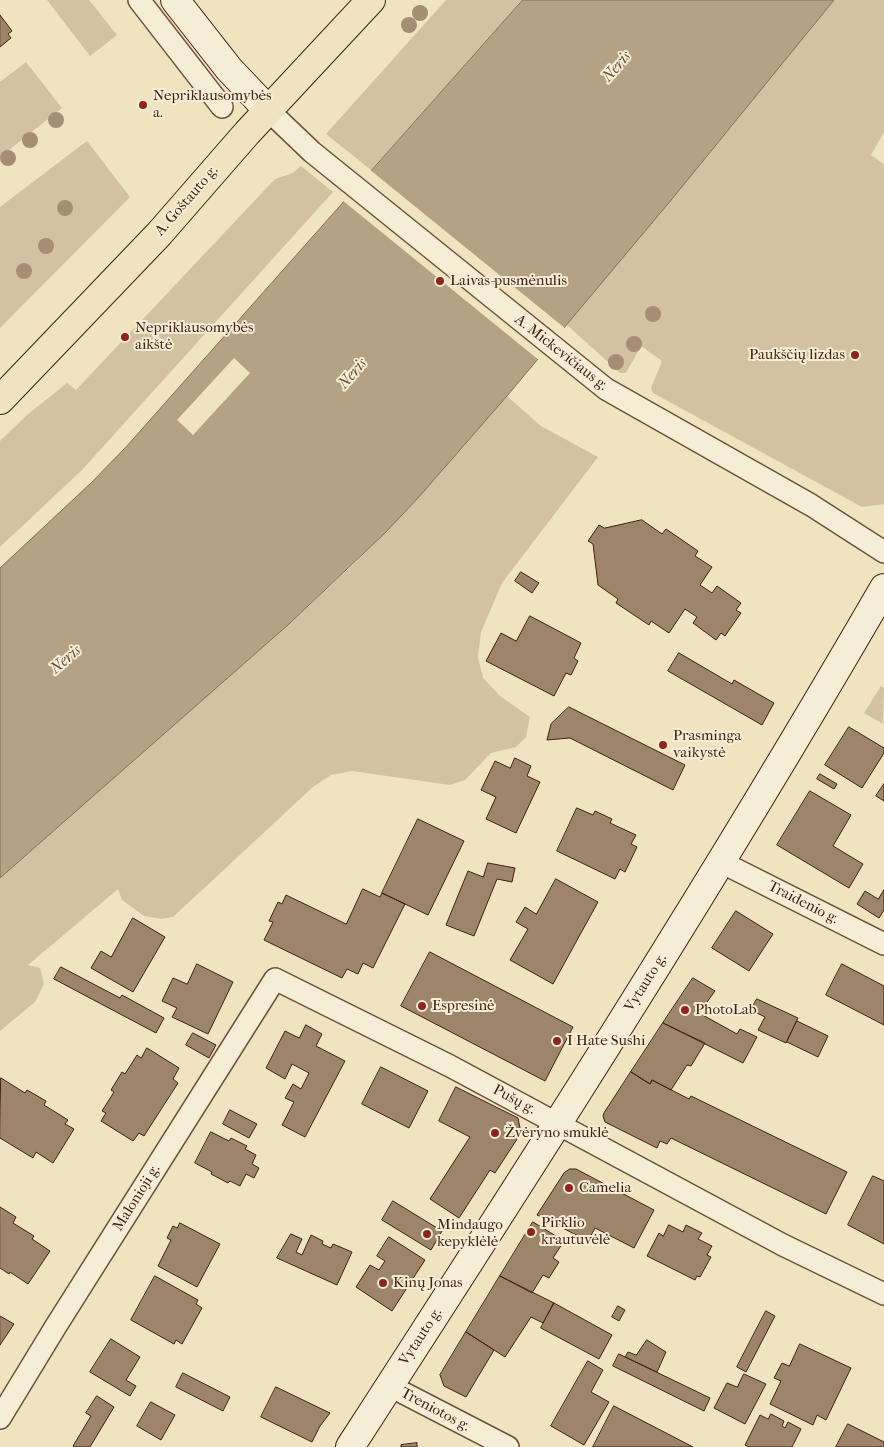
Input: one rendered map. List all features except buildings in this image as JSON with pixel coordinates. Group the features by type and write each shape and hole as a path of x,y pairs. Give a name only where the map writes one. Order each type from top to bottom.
{"main road":[{"name":"A. Goštauto g.","path":"0,400 159,234 268,110 371,0"}],"street":[{"path":"139,0 222,107"},
{"path":"175,0 229,69 268,110"},
{"name":"A. Mickevičiaus g.","path":"268,110 312,152 606,390 811,505 884,552"},
{"name":"Vytauto g.","path":"350,1447 558,1123 722,862 884,588"},
{"name":"Traidenio g.","path":"722,862 884,944"},
{"name":"Pušų g.","path":"275,979 450,1066 783,1245 884,1294"},
{"name":"Malonioji g.","path":"0,1418 275,979"},
{"name":"Treniotos g.","path":"390,1386 508,1447"}],"shaded area":[{"path":"47,0 89,0 117,35 90,56"},
{"path":"446,0 523,0 371,170 326,134"},
{"path":"834,0 884,0 884,132 871,155 884,164 884,504 862,507 653,393 651,388 662,361 641,346 626,373 620,373 567,325"},
{"path":"26,62 62,108 0,157 0,82"},
{"path":"87,141 130,197 0,328 0,207"},
{"path":"301,166 333,192 82,470 0,547 0,441 27,415 67,383 76,390 275,179 293,173"},
{"path":"507,396 541,426 598,457 502,583 481,632 478,657 483,678 500,696 530,717 526,737 516,747 491,753 465,780 450,785 352,771 331,775 313,787 173,917 161,919 144,916 122,900 118,889 28,965 40,968 44,984 35,1002 0,1031 0,878 289,624 356,562 418,498"},
{"path":"881,686 884,688 883,724 864,713"}],"water":[{"name":"Neris","path":"523,0 834,0 672,199 507,396 385,533 289,624 0,878 0,568 92,482 126,447"}],"pier":[{"path":"369,169 566,329 540,361 342,200"},
{"path":"234,358 250,373 193,435 177,420"}],"place":[{"name":"Nepriklausomybės a.","path":"143,105"},
{"name":"Laivas-pusmėnulis","path":"440,281"},
{"name":"Nepriklausomybės aikštė","path":"125,337"},
{"name":"Paukščių lizdas","path":"855,355"},
{"name":"Prasminga vaikystė","path":"663,745"},
{"name":"Espresinė","path":"422,1006"},
{"name":"PhotoLab","path":"685,1010"},
{"name":"I Hate Sushi","path":"557,1041"},
{"name":"Žvėryno smuklė","path":"495,1133"},
{"name":"Camelia","path":"569,1188"},
{"name":"Pirklio krautuvėlė","path":"531,1232"},
{"name":"Mindaugo kepyklėlė","path":"427,1234"},
{"name":"Kinų Jonas","path":"383,1283"}]}
